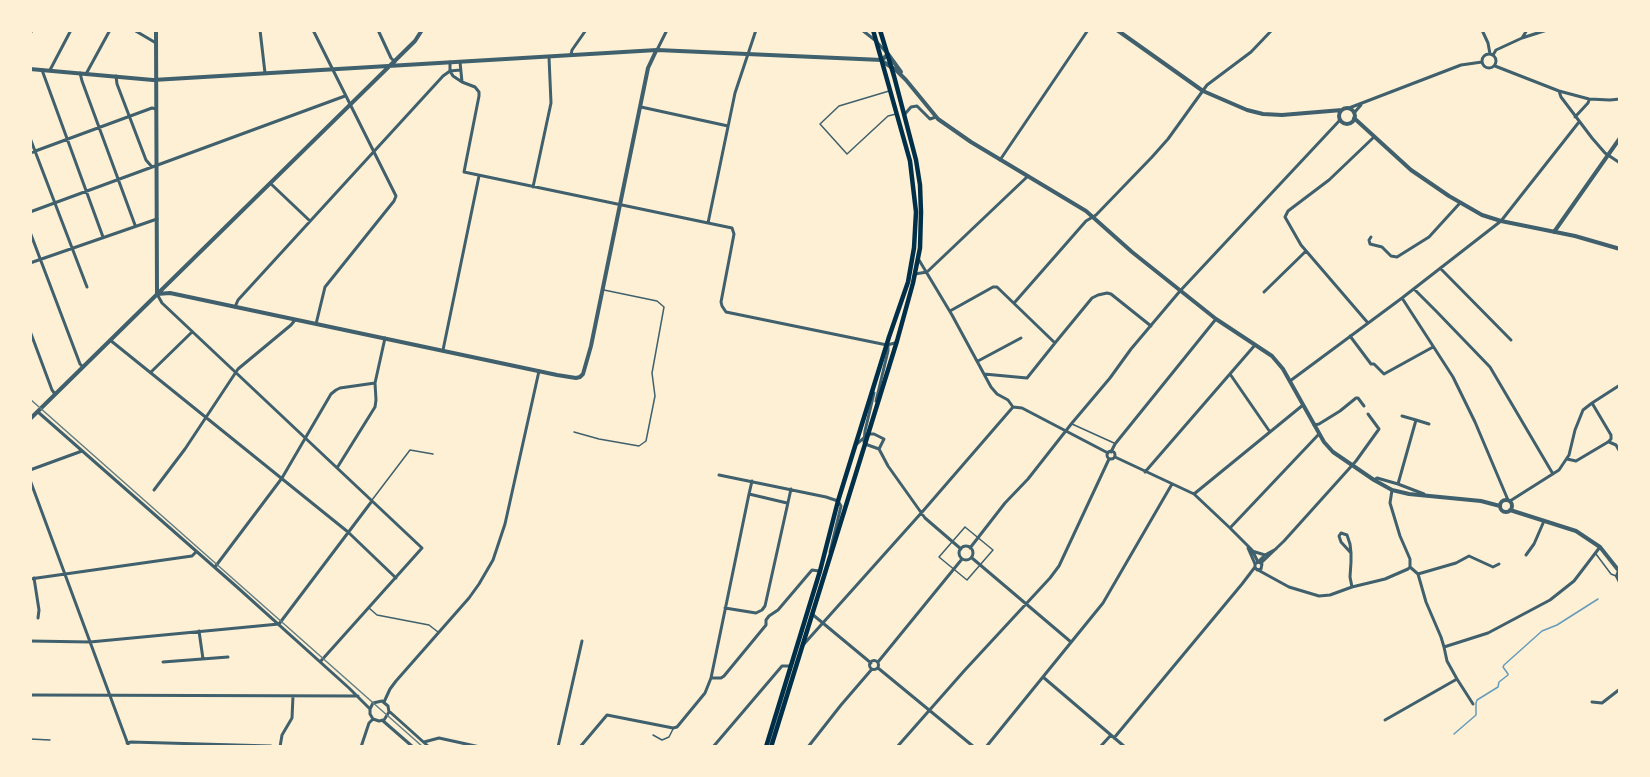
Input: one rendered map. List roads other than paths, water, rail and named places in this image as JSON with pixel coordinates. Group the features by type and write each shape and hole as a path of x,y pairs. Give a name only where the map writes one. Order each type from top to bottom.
{"main road":[{"path":"766,747 820,571 838,501 908,282 913,257 916,227 913,173 873,30"},
{"path":"771,747 897,341 918,258 921,227 920,185 916,160 880,30"}],"street":[{"path":"30,34 32,30"},
{"path":"50,70 71,30"},
{"path":"110,30 83,73 82,81 135,225"},
{"path":"134,30 156,43"},
{"path":"156,30 154,166 157,294 162,303 192,332 422,548 320,662"},
{"path":"260,30 266,73"},
{"path":"313,30 395,193 395,199 325,287 316,324"},
{"path":"378,30 398,65"},
{"path":"30,419 420,36 422,30"},
{"path":"571,55 586,30"},
{"path":"157,294 170,293 538,371 580,377 583,374 591,346 648,68 667,30"},
{"path":"708,223 735,93 756,30"},
{"path":"862,30 868,30"},
{"path":"862,30 888,54 936,117 970,142 1086,211 1180,291 1216,319 1272,356 1279,363 1319,434 1330,449 1392,490 1409,494 1478,500 1500,506 1503,511 1510,510 1576,531 1600,547 1619,572 1620,582"},
{"path":"1000,160 1088,30"},
{"path":"1117,30 1203,91 1239,107 1263,114 1282,115 1342,110 1461,65 1482,62"},
{"path":"1015,302 1086,221 1096,215 1168,139 1207,85 1251,52 1272,30"},
{"path":"1482,30 1492,55 1496,59 1495,66"},
{"path":"1522,38 1527,30"},
{"path":"1482,62 1484,56 1492,55 1496,50 1547,30"},
{"path":"30,69 156,79 657,50 882,60 906,80"},
{"path":"882,60 888,54"},
{"path":"533,187 551,102 549,57"},
{"path":"450,62 450,71 453,76 475,87 479,92 464,172 728,227 734,231 721,302 726,312 887,345 897,341"},
{"path":"460,62 462,82"},
{"path":"1482,62 1487,68 1495,66 1559,91 1589,99 1620,99"},
{"path":"42,70 103,237"},
{"path":"235,307 238,300 443,76 450,71 460,70"},
{"path":"116,76 146,160 154,166"},
{"path":"1559,91 1575,117 1592,138 1620,162"},
{"path":"30,212 345,96"},
{"path":"1575,117 1589,99"},
{"path":"1330,110 1346,124 1354,118 1365,102"},
{"path":"904,115 911,107 917,106 928,118 936,117"},
{"path":"641,107 728,126"},
{"path":"30,153 152,108 156,109"},
{"path":"1349,108 1361,125 1412,170 1460,203 1482,215 1575,236 1620,249"},
{"path":"970,548 1180,291 1340,118 1342,110"},
{"path":"1290,381 1501,221 1579,122"},
{"path":"1368,323 1306,251 1286,220 1286,214 1329,180 1374,137"},
{"path":"30,138 87,287"},
{"path":"1554,232 1620,138"},
{"path":"443,351 479,176"},
{"path":"915,274 927,272 1029,176"},
{"path":"270,183 310,221"},
{"path":"1371,237 1370,244 1382,247 1391,256 1397,257 1428,237 1460,203"},
{"path":"30,263 156,219"},
{"path":"30,232 83,367"},
{"path":"1264,292 1306,251"},
{"path":"918,258 991,387 1008,400 1013,407 1022,408 1065,432 1114,453 1115,457 1194,494 1252,550 1265,555"},
{"path":"1440,268 1511,340"},
{"path":"950,311 993,287 997,287 1055,343"},
{"path":"1414,289 1490,368 1553,474"},
{"path":"984,374 1027,378 1092,298 1102,294 1111,294 1151,326"},
{"path":"1401,298 1453,377 1512,504 1510,510"},
{"path":"897,747 1040,591 1059,566 1109,459 1107,457 1109,452 1216,319"},
{"path":"154,490 185,449 236,372 295,320"},
{"path":"30,331 52,390 56,394"},
{"path":"151,372 192,332"},
{"path":"1350,336 1371,364 1374,364 1384,374 1433,347"},
{"path":"337,468 375,407 375,383 385,338"},
{"path":"978,361 1021,338"},
{"path":"110,340 348,532 396,578"},
{"path":"872,419 888,351 887,345"},
{"path":"1145,472 1255,345"},
{"path":"384,702 396,681 469,598 486,574 500,541 509,507 538,371"},
{"path":"1230,374 1270,432"},
{"path":"857,444 866,435 877,377"},
{"path":"214,568 282,478 333,391 375,383"},
{"path":"1500,506 1502,501 1509,500 1559,470 1567,459 1581,414 1592,403 1620,385"},
{"path":"1314,425 1340,411 1356,398 1364,406"},
{"path":"1567,459 1576,461 1611,439 1611,435 1592,403"},
{"path":"1194,494 1303,405"},
{"path":"803,645 1013,407"},
{"path":"37,411 358,696 370,709 373,718 382,720 412,747"},
{"path":"1100,747 1112,736 1258,566 1352,465 1379,429 1368,414"},
{"path":"1402,416 1429,424"},
{"path":"1398,484 1416,420"},
{"path":"1230,528 1319,434"},
{"path":"866,435 884,439 879,449"},
{"path":"1608,442 1613,442 1620,452"},
{"path":"865,444 879,449 888,466 925,518 961,549"},
{"path":"30,471 82,451"},
{"path":"1109,459 1115,457"},
{"path":"719,475 838,501 845,500 848,496"},
{"path":"1374,480 1377,478 1398,484 1425,495"},
{"path":"30,480 128,745 131,742 271,746"},
{"path":"580,747 607,715 673,728 705,693 711,678 752,481"},
{"path":"986,747 1103,603 1172,484"},
{"path":"725,608 756,613 765,606 790,489"},
{"path":"1392,490 1390,503 1410,560 1410,567 1418,574 1426,602 1441,637 1447,661 1456,680 1473,704"},
{"path":"750,494 787,502"},
{"path":"30,641 90,642 279,624 372,501"},
{"path":"828,563 841,506 838,501"},
{"path":"1526,555 1544,522"},
{"path":"1351,553 1341,542 1339,536 1341,533 1346,534 1348,538 1351,553 1352,587"},
{"path":"1246,544 1258,566 1269,576 1289,587 1319,596 1390,578 1410,567"},
{"path":"961,549 967,546 970,548 973,551 972,558"},
{"path":"1444,647 1488,633 1550,600 1574,581 1600,547"},
{"path":"961,549 962,559"},
{"path":"1258,566 1265,555 1276,549"},
{"path":"1252,550 1258,566"},
{"path":"38,618 39,610 32,578 192,556 196,552"},
{"path":"1418,574 1456,563 1469,556 1493,567 1499,564"},
{"path":"972,558 1071,642"},
{"path":"962,559 972,558"},
{"path":"878,668 878,662 962,559"},
{"path":"711,678 724,676 766,625 769,616 778,610 809,572 820,571"},
{"path":"812,614 871,663 872,669"},
{"path":"200,632 203,659"},
{"path":"558,747 582,640"},
{"path":"163,662 228,657"},
{"path":"871,663 878,662"},
{"path":"713,747 782,666 786,664 791,666"},
{"path":"878,668 974,747"},
{"path":"808,747 872,669 878,668"},
{"path":"1043,677 1125,747"},
{"path":"1385,720 1456,680"},
{"path":"1592,702 1602,702 1620,689"},
{"path":"30,695 358,696"},
{"path":"280,747 282,735 292,718 293,696"},
{"path":"370,709 375,702 384,702 389,712 382,720"},
{"path":"389,712 429,747"},
{"path":"361,747 373,718"},
{"path":"424,742 439,738 480,747"}],"lane":[{"path":"890,90 839,106 820,124 847,154 888,116 898,113"},
{"path":"574,432 639,446 645,441 655,396 652,373 664,307 657,301 603,290"},
{"path":"1072,423 1115,444"},
{"path":"372,501 410,450 433,454"},
{"path":"965,527 993,550 967,580 939,557 952,541 965,527"},
{"path":"1595,553 1611,574 1619,572"},
{"path":"369,608 377,615 429,625 439,633"},
{"path":"652,735 662,741 669,737 673,728"},
{"path":"30,739 50,740"}],"waterway":[{"path":"1454,734 1476,715 1477,700 1498,687 1499,682 1508,675 1504,665 1542,631 1557,625 1598,599"}],"tram line":[{"path":"30,399 423,747"}]}
